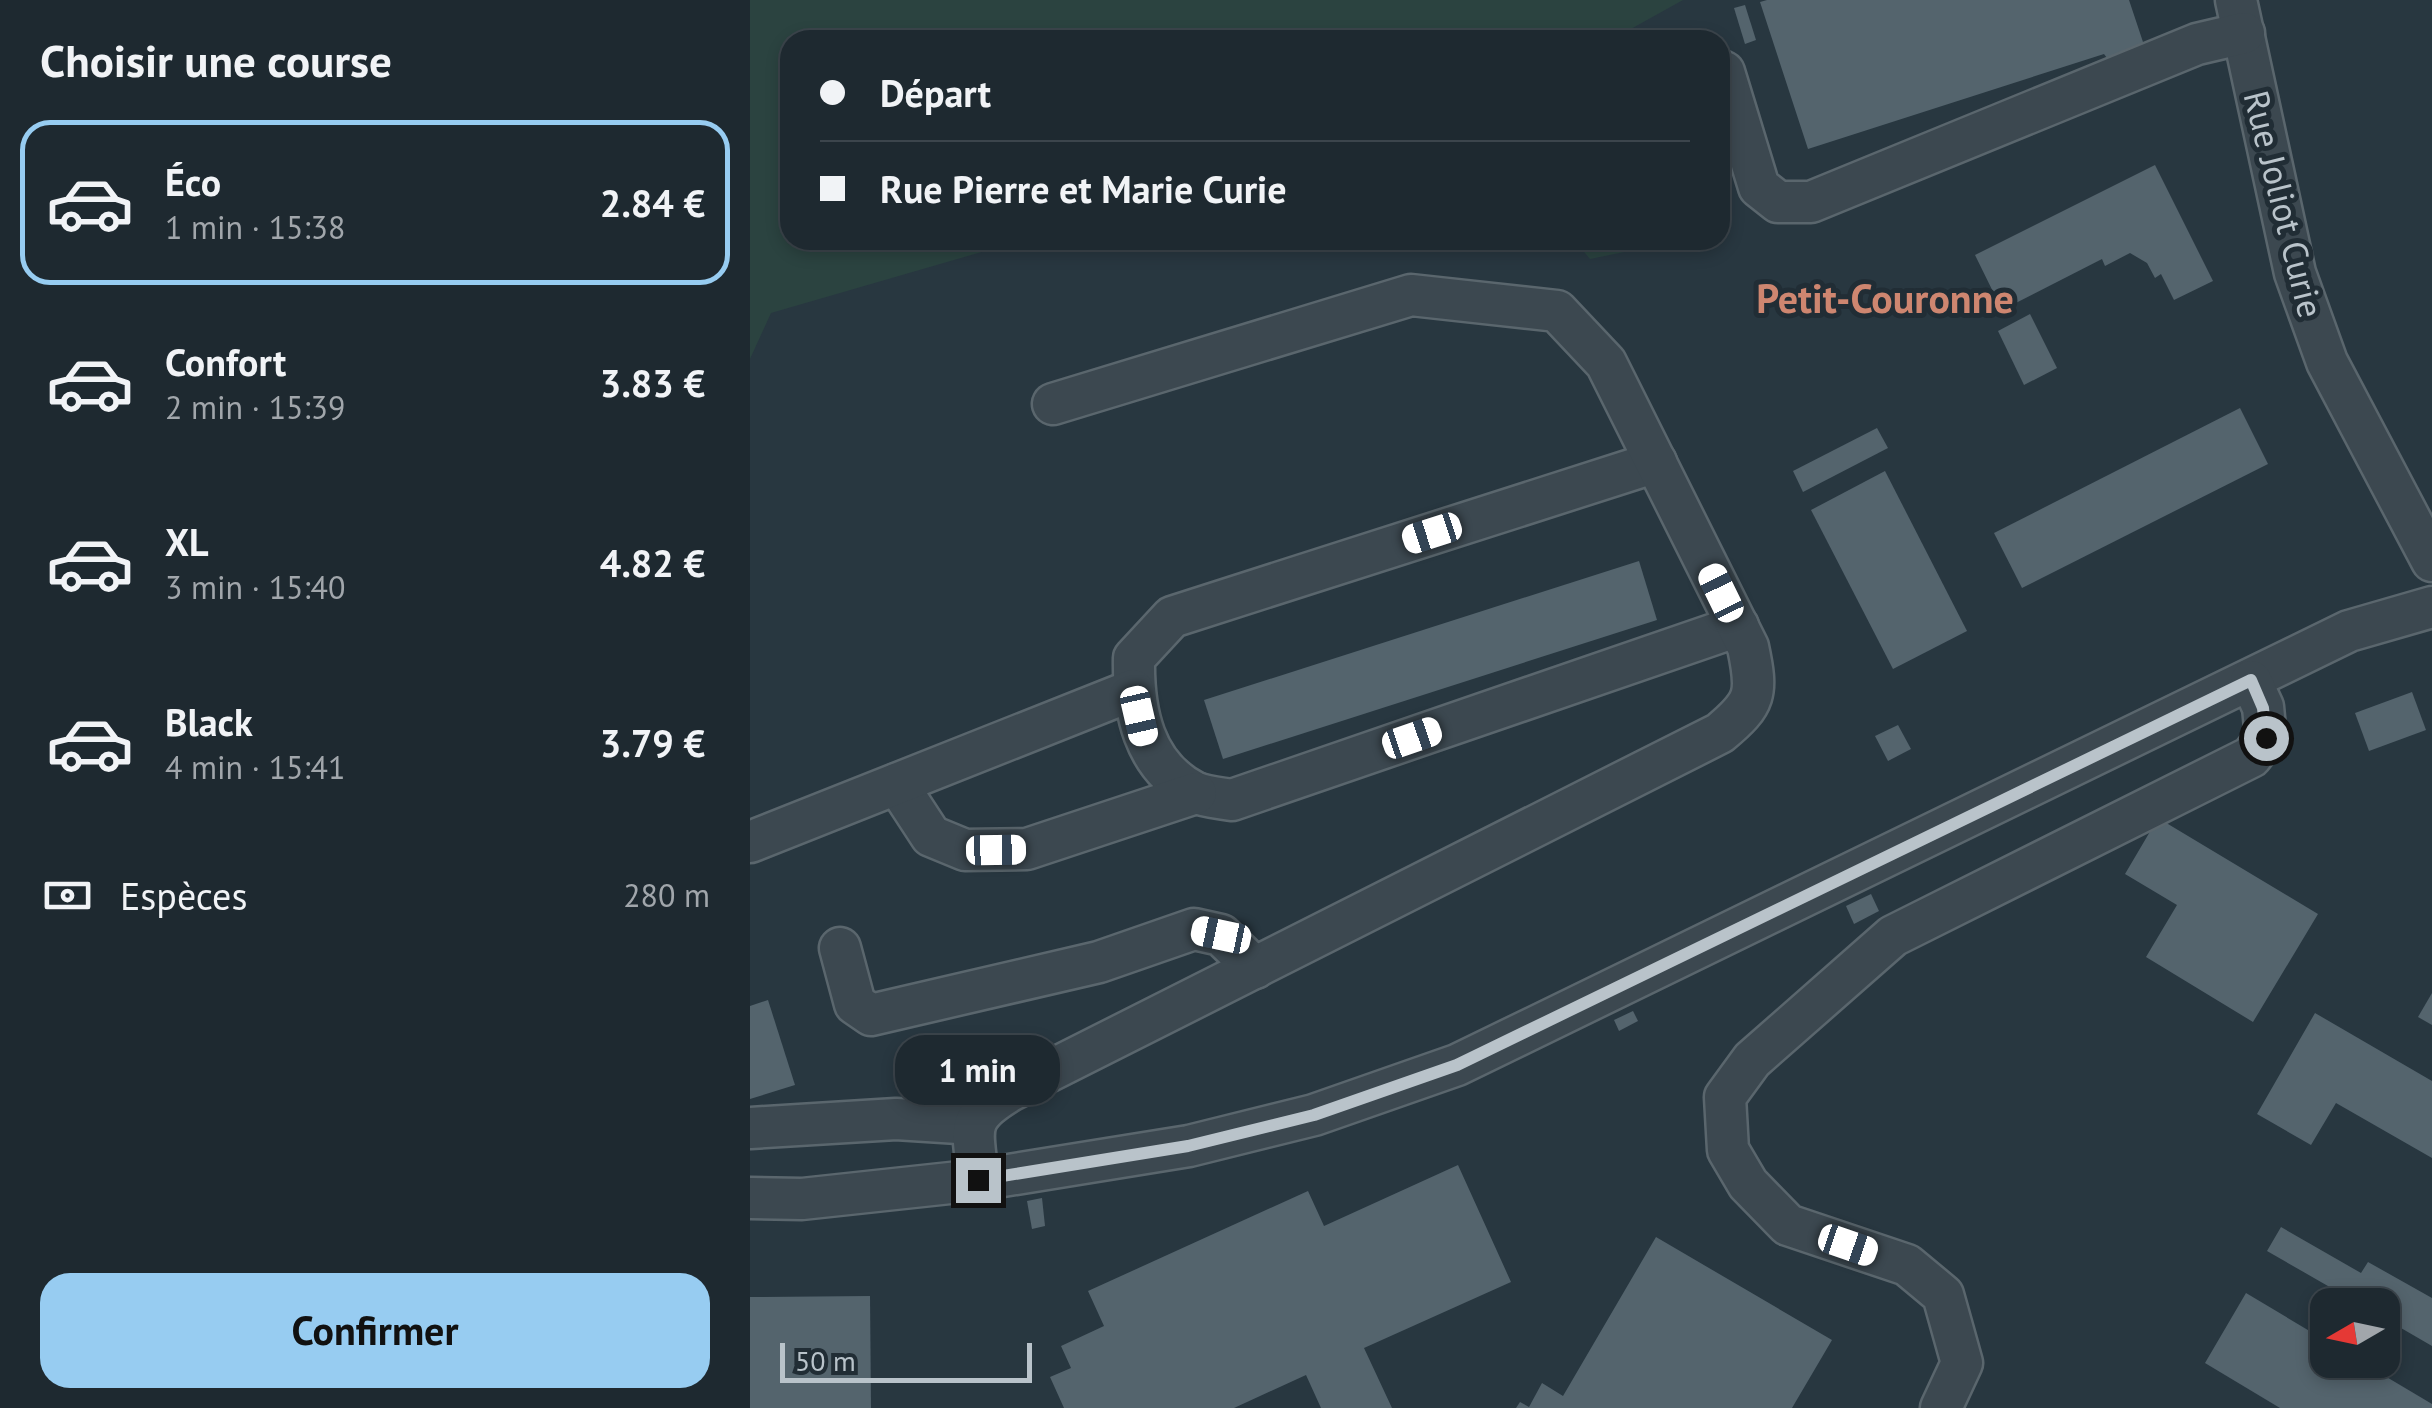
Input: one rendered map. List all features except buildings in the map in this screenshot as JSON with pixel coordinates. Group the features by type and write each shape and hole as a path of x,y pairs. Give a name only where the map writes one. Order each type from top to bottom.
{"street":[{"path":"1730,91 1760,187 1778,202 1812,202 2197,44 2240,17"},
{"name":"Rue Joliot Curie","path":"2240,17 2295,273 2327,362 2432,561"},
{"path":"978,1180 974,1124 983,1108 1720,734 1746,712 1756,680 1748,647 1606,363 1556,311 1410,295 1053,404"},
{"path":"1656,462 1172,617 1134,658 1133,690 1145,740 1160,767 1196,793 1232,800 1738,626"},
{"path":"750,1198 802,1199 978,1180 1188,1146 1314,1115 1457,1065 2349,631 2432,607"},
{"path":"1941,1408 1962,1363 1943,1295 1908,1265 1788,1225 1748,1184 1728,1150 1725,1097 1752,1060 1893,936 2251,757 2266,738 2263,708 2251,680"},
{"path":"750,842 1133,690"},
{"path":"897,784 931,836 965,850 1027,849 1196,793"},
{"path":"840,948 855,1004 872,1015 1100,962 1194,929 1221,935 1255,968"},
{"path":"750,1128 896,1119 974,1124"}],"green space":[{"path":"750,0 1683,0 1629,30 780,30 780,250 988,250 771,313 750,359"},
{"path":"1582,250 1634,250 1590,259"}],"district":[{"name":"Petit-Couronne","path":"1885,298"}],"route":[{"path":"978,1180 1188,1146 1314,1115 1457,1065 2251,680 2263,708 2266,738"}]}
